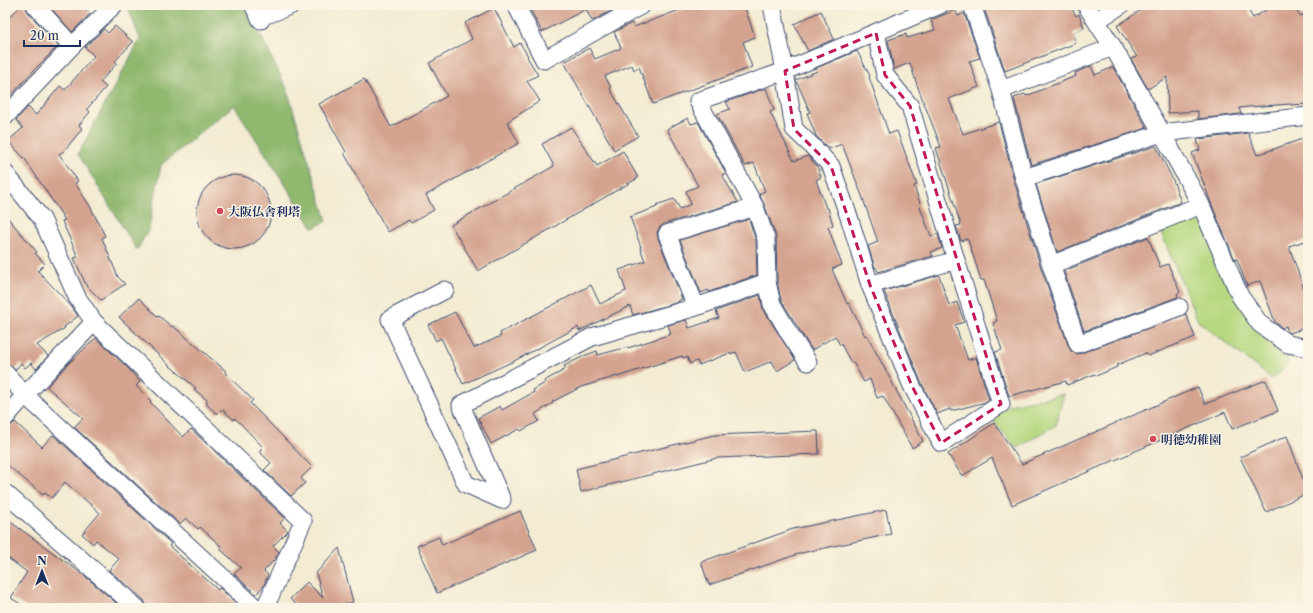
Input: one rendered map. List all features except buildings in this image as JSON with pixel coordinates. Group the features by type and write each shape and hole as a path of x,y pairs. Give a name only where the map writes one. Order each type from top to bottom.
{"street":[{"path":"35,5 72,46"},
{"path":"5,117 72,46 114,5"},
{"path":"253,5 265,17 292,5"},
{"path":"516,5 544,60 642,5"},
{"path":"772,5 785,71 794,129 813,146 831,166 850,220 870,285 912,386 941,443 1001,404 910,106 885,75 876,33"},
{"path":"808,362 772,304 767,282 766,239 755,207 698,101 785,71 940,5"},
{"path":"972,5 1001,90 1024,178 1051,265 1078,344 1179,307"},
{"path":"1086,5 1113,47 1201,205 1240,296 1260,324 1288,344 1308,348"},
{"path":"1096,21 1121,5"},
{"path":"1001,90 1113,47"},
{"path":"1024,178 1162,133 1308,116"},
{"path":"5,173 42,219 77,297 94,322 303,521 265,608"},
{"path":"1051,265 1201,205"},
{"path":"696,307 668,234 755,207"},
{"path":"870,285 956,260"},
{"path":"445,290 390,319 466,484 502,500 461,405 592,337 696,307 767,282"},
{"path":"5,418 94,322"},
{"path":"5,373 25,395 256,608"},
{"path":"5,493 137,608"}],"highlighted area":[{"path":"876,33 885,75 910,106 1001,404 941,443 912,386 870,285 831,166 794,129 785,71"}],"green space":[{"path":"127,5 246,5 287,89 327,221 313,228 234,105 161,165 149,229 137,250 78,154 140,39"},
{"path":"1198,212 1235,297 1288,349 1288,364 1272,379 1198,321 1159,228"},
{"path":"1064,394 1056,425 1017,448 990,417 1009,405"}],"place":[{"name":"大阪仏舎利塔","path":"220,211"},
{"name":"明徳幼稚園","path":"1153,439"}]}
